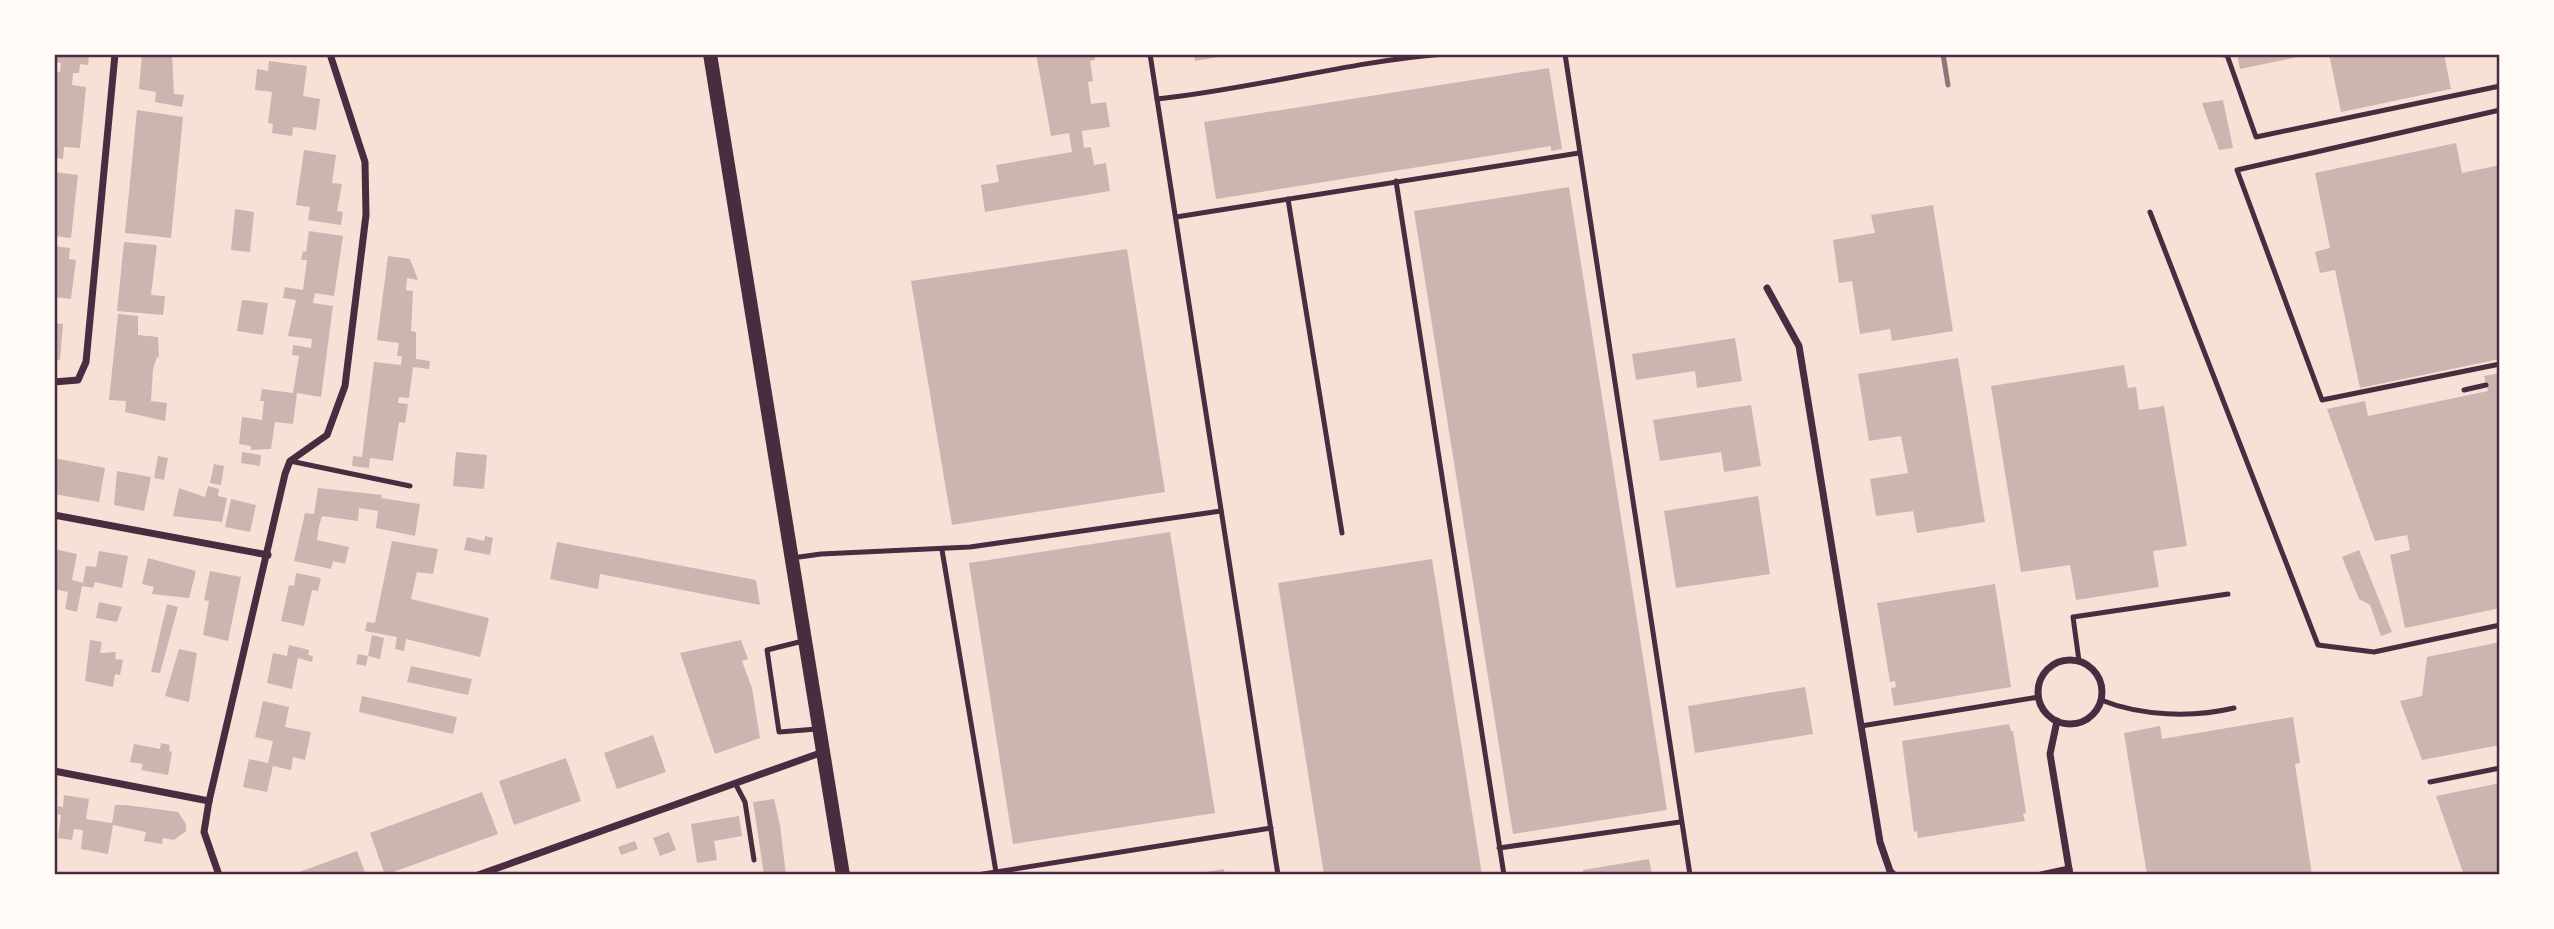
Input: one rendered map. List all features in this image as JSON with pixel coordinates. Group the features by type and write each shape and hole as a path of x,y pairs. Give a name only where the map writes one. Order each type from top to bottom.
{"main road":[{"path":"710,54 843,875"}],"street":[{"path":"54,382 78,380 86,362 115,54"},
{"path":"219,875 204,832 209,801 290,461 327,435 345,386 366,215 365,162 330,54"},
{"path":"1767,288 1799,346 1880,842 1886,863 1894,875"},
{"path":"54,514 268,555"},
{"path":"2064,661 2079,661 2091,667 2099,679 2101,700 2095,712 2084,721 2071,724 2057,721 2043,709 2039,697 2040,683 2052,666 2064,661"},
{"path":"2041,875 2069,872 2050,754 2057,721"},
{"path":"478,875 823,752"},
{"path":"54,771 209,801"}],"lane":[{"path":"1150,54 1278,875"},
{"path":"1157,99 1194,95 1363,64 1443,54"},
{"path":"1565,54 1690,875"},
{"path":"2214,54 2227,55 2256,137 2500,86"},
{"path":"2500,110 2237,170 2322,400 2500,364"},
{"path":"1176,217 1579,153"},
{"path":"1396,181 1504,875"},
{"path":"1288,199 1342,533"},
{"path":"2150,212 2318,645 2374,652 2500,625"},
{"path":"2463,390 2486,385"},
{"path":"290,461 410,486"},
{"path":"792,558 821,554 942,550 1221,511"},
{"path":"942,550 996,872"},
{"path":"2079,661 2073,617 2228,593"},
{"path":"806,640 767,650 779,732 820,729"},
{"path":"1861,726 2039,697"},
{"path":"2101,700 2124,709 2206,715 2234,708"},
{"path":"2430,782 2500,768"},
{"path":"736,783 745,802 754,860"},
{"path":"1499,848 1680,822"},
{"path":"977,875 1271,828"}],"building":[{"path":"54,54 89,54 88,65 80,64 79,73 73,73 72,85 86,87 80,148 64,147 63,159 57,158 56,164 54,71 60,72 61,63 54,62"},
{"path":"142,54 172,54 174,94 184,95 182,107 155,102 156,92 139,89"},
{"path":"1036,54 1094,54 1095,60 1090,61 1093,81 1088,82 1091,104 1106,102 1110,127 1082,131 1084,148 1091,147 1094,165 1106,163 1110,191 985,212 981,185 999,182 996,165 1072,152 1069,133 1051,136"},
{"path":"1194,54 1225,54 1225,56 1195,61"},
{"path":"2237,54 2307,54 2307,55 2240,69"},
{"path":"2329,54 2444,54 2451,89 2341,112"},
{"path":"269,61 307,66 303,96 320,99 316,130 293,127 292,136 272,133 273,124 268,123 272,92 255,90 257,69 268,71"},
{"path":"1549,68 1562,149 1551,151 1551,146 1216,199 1204,122"},
{"path":"2223,100 2233,148 2219,150 2202,103"},
{"path":"137,110 183,117 171,238 125,233"},
{"path":"2456,143 2462,173 2500,165 2500,359 2360,388 2335,270 2320,273 2315,252 2330,248 2315,173"},
{"path":"304,150 336,155 332,183 342,184 337,211 343,212 341,225 308,220 310,207 296,205"},
{"path":"54,172 78,175 71,238 54,236"},
{"path":"1569,187 1667,810 1513,834 1414,211"},
{"path":"1933,205 1953,331 1892,341 1890,329 1860,334 1852,281 1839,283 1833,240 1875,233 1871,215"},
{"path":"235,209 254,212 250,252 231,250"},
{"path":"309,231 343,236 334,296 315,293 313,303 333,306 321,397 297,393 293,424 275,422 271,449 251,450 251,446 239,444 242,417 262,420 262,389 293,393 299,356 292,355 293,345 311,348 312,339 288,336 296,300 283,298 285,287 303,290 307,260 301,260 303,251 306,252"},
{"path":"124,242 157,245 151,295 165,296 163,315 117,311"},
{"path":"54,246 70,248 69,259 76,260 71,299 54,297"},
{"path":"1127,249 1165,492 952,525 911,281"},
{"path":"388,256 410,259 418,280 407,278 406,290 413,291 411,331 416,332 416,359 430,361 429,369 413,367 409,398 399,397 398,403 408,404 405,423 399,422 393,461 370,458 369,468 352,466 353,456 362,457 374,362 401,365 402,356 397,356 399,343 377,340"},
{"path":"242,300 268,303 263,335 237,331"},
{"path":"118,314 138,316 138,335 158,337 159,357 153,369 151,401 167,403 165,421 125,412 126,401 109,400"},
{"path":"54,323 63,324 60,360 54,359"},
{"path":"1735,338 1742,381 1697,388 1695,371 1636,380 1632,354"},
{"path":"1958,358 1985,522 1917,533 1913,511 1876,516 1870,479 1908,473 1901,436 1869,441 1858,374"},
{"path":"2124,365 2128,388 2136,387 2139,410 2164,406 2187,546 2153,551 2159,587 2076,600 2070,565 2021,572 1991,386"},
{"path":"2500,373 2500,608 2405,628 2390,555 2410,550 2407,535 2375,541 2327,409 2365,401 2368,416 2488,391 2484,376"},
{"path":"1751,405 1761,466 1724,472 1721,452 1660,461 1653,420"},
{"path":"242,452 261,455 260,466 241,463"},
{"path":"456,452 487,455 484,489 453,486"},
{"path":"158,456 168,458 164,480 154,478"},
{"path":"54,458 105,468 99,502 54,494"},
{"path":"214,464 224,466 221,485 210,483"},
{"path":"117,471 151,477 144,511 114,505"},
{"path":"208,486 219,489 218,496 227,498 222,522 173,516 179,488 205,497"},
{"path":"318,488 382,495 381,498 420,504 415,536 376,528 378,511 359,508 358,521 322,516 319,526 317,540 349,547 345,564 333,561 331,569 294,561 305,513 314,514"},
{"path":"1758,496 1770,574 1676,588 1664,511"},
{"path":"231,499 256,505 250,532 225,527"},
{"path":"1170,532 1215,813 1013,844 969,563"},
{"path":"485,536 493,538 490,555 464,550 467,537 484,541"},
{"path":"392,541 438,549 433,574 417,572 411,599 489,618 480,657 406,639 404,651 395,649 397,637 365,631 367,622 375,623"},
{"path":"557,542 756,580 760,605 600,574 598,589 550,579"},
{"path":"54,549 77,554 72,580 83,583 86,566 96,567 99,551 128,556 122,588 95,582 93,588 82,586 77,612 65,609 68,592 54,589"},
{"path":"2359,550 2392,632 2381,636 2370,605 2359,599 2342,557"},
{"path":"148,558 196,571 189,598 152,594 154,587 142,584"},
{"path":"1432,559 1482,875 1324,875 1278,583"},
{"path":"210,571 241,577 228,641 203,635 209,601 204,600"},
{"path":"296,573 321,578 318,591 312,590 304,626 281,621 289,585 294,586"},
{"path":"1995,584 2011,687 1894,706 1891,688 1896,687 1895,681 1890,682 1877,603"},
{"path":"99,602 122,607 117,622 96,618"},
{"path":"167,604 178,607 160,673 151,672"},
{"path":"372,635 384,638 380,659 368,656"},
{"path":"90,640 102,642 100,653 116,652 115,659 123,660 120,675 115,674 113,687 85,681"},
{"path":"741,640 748,659 742,661 752,688 760,738 715,754 680,653"},
{"path":"2500,642 2500,745 2422,760 2400,701 2422,696 2427,657"},
{"path":"289,645 309,650 308,655 313,656 312,662 298,658 292,689 267,683 273,653 287,656"},
{"path":"179,649 197,653 189,702 165,696"},
{"path":"358,654 368,656 366,666 356,664"},
{"path":"411,666 472,679 468,695 407,682"},
{"path":"1805,687 1813,734 1695,753 1688,706"},
{"path":"362,696 457,717 453,734 359,712"},
{"path":"263,701 289,707 285,727 311,732 305,760 293,757 291,770 273,766 267,792 243,787 249,759 268,763 273,741 255,737"},
{"path":"2293,717 2300,763 2295,764 2312,875 2147,875 2124,733 2160,726 2162,739"},
{"path":"2009,724 2013,731 2025,821 1918,838 1917,831 1914,832 1902,741"},
{"path":"653,735 666,772 617,789 604,753"},
{"path":"161,743 170,745 169,751 172,752 168,775 141,770 143,764 130,762 134,744 160,749"},
{"path":"566,758 581,801 514,825 499,781"},
{"path":"2500,783 2500,875 2464,875 2436,796"},
{"path":"482,792 498,834 385,875 370,833"},
{"path":"64,795 89,799 86,819 112,823 115,805 126,805 178,812 186,824 186,831 174,840 163,838 162,844 144,841 146,832 113,825 108,854 81,849 83,830 74,829 72,840 58,838 61,815 57,814 58,806 63,807"},
{"path":"774,799 786,875 764,875 753,802"},
{"path":"739,816 742,836 714,841 717,860 697,863 691,824"},
{"path":"669,832 676,850 660,856 653,838"},
{"path":"635,841 638,849 621,855 618,847"},
{"path":"357,851 366,875 294,875 302,871"},
{"path":"1649,859 1652,875 1584,875 1583,870"},
{"path":"1224,869 1225,875 1199,875 1199,873"}],"railway":[{"path":"1943,54 1948,85"}]}
